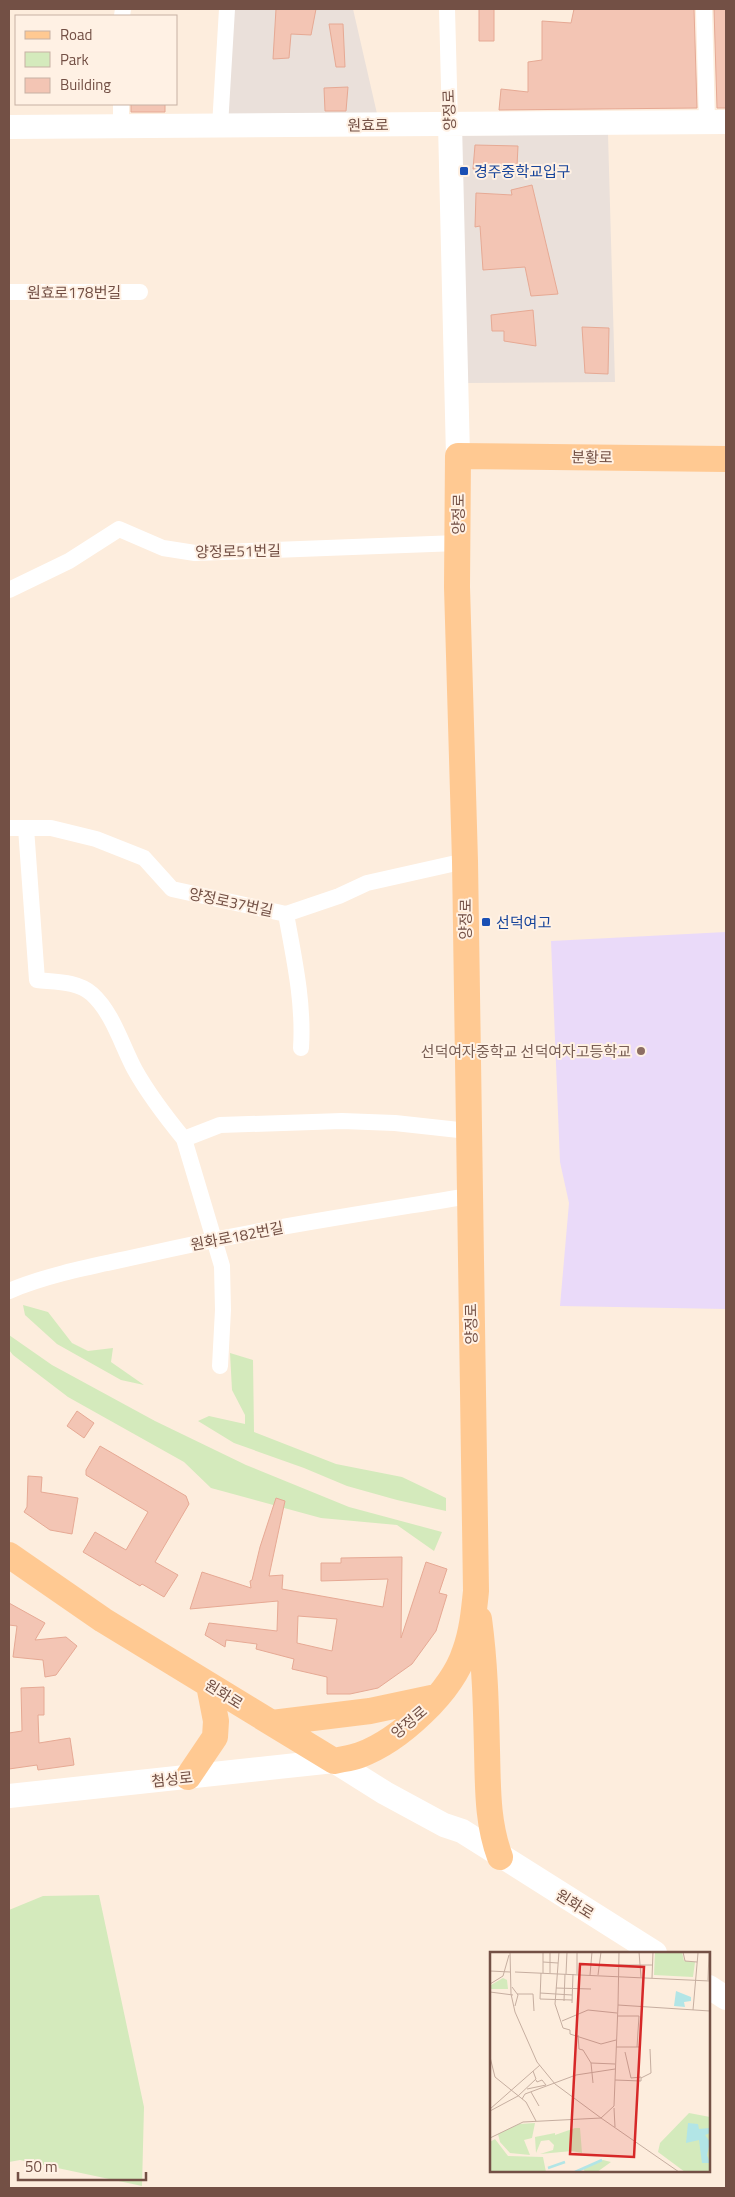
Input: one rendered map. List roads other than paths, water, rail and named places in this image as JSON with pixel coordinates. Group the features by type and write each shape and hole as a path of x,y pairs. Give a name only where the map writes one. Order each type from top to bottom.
{"main road":[{"name":"분황로","path":"458,456 726,459"},
{"name":"양정로","path":"334,1762 361,1754 401,1732 450,1682 465,1653 473,1622 476,1591 458,456"},
{"name":"원화로","path":"9,1555 103,1620 334,1762"},
{"path":"476,1591 484,1661 487,1794 493,1838 500,1857"},
{"path":"188,1777 215,1737 216,1722 209,1685"},
{"path":"272,1723 370,1711 436,1697"}],"street":[{"path":"220,126 227,9"},
{"name":"양정로","path":"447,9 458,456"},
{"path":"704,9 716,122"},
{"name":"원효로","path":"9,127 121,115 220,126 716,122"},
{"name":"원효로178번길","path":"9,292 140,292"},
{"name":"양정로51번길","path":"9,590 69,561 119,529 163,548 195,553 458,543"},
{"name":"양정로37번길","path":"9,828 51,828 96,839 144,858 172,889 286,914 339,896 367,883 465,861"},
{"path":"26,828 37,980 77,985 92,994 107,1014 140,1079 163,1115 184,1139 222,1266 223,1310 220,1366"},
{"path":"286,914 299,985 303,1026 302,1048"},
{"path":"184,1139 220,1125 342,1121 395,1123 468,1130"},
{"name":"원화로182번길","path":"9,1291 23,1285 89,1267 213,1239 469,1196"},
{"name":"원화로","path":"334,1762 385,1793 444,1824 462,1831 500,1857 652,1952"},
{"name":"첨성로","path":"9,1796 334,1762"},
{"name":"원화로","path":"444,1824 454,1843 627,1952"},
{"path":"710,1988 726,1998"},
{"path":"710,2004 726,2014"}],"place":[{"name":"경주중학교입구","path":"464,171"},
{"name":"선덕여고","path":"486,922"},
{"name":"선덕여자중학교 선덕여자고등학교","path":"641,1051"}]}
